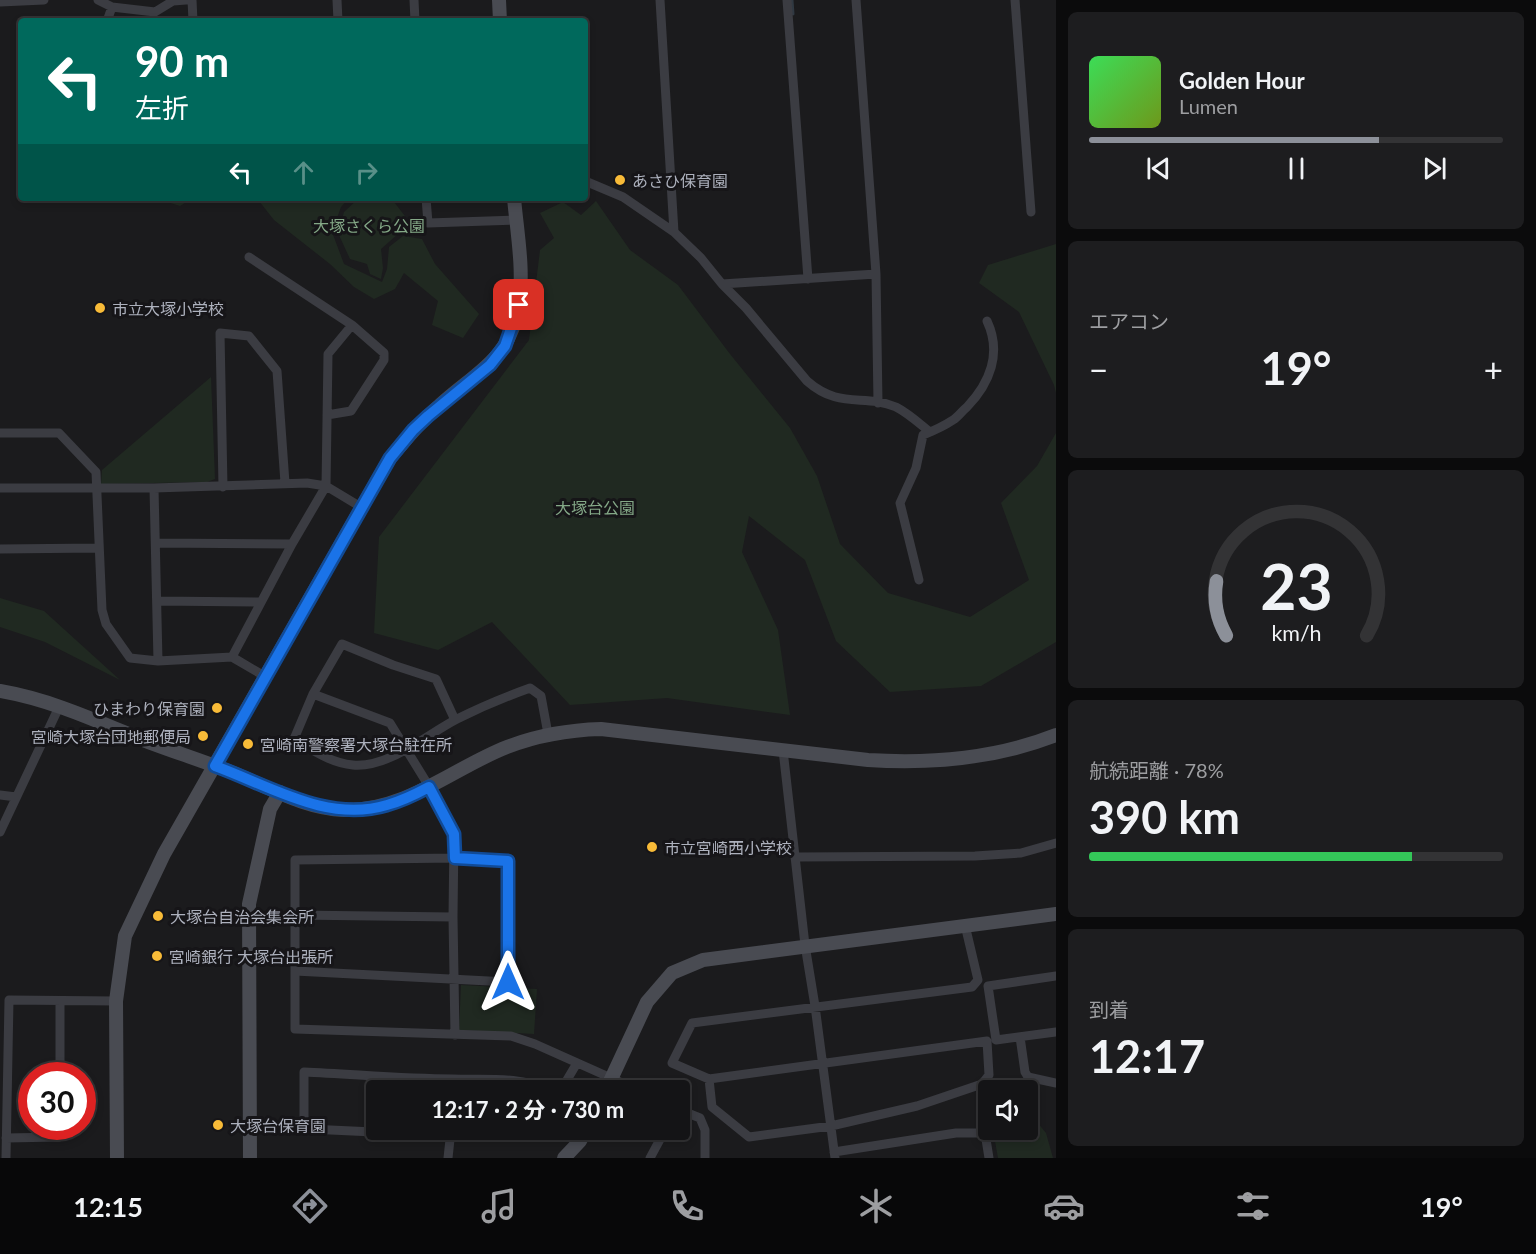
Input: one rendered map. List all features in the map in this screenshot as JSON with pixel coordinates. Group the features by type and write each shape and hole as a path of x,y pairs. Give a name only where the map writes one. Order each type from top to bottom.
{"street":[{"path":"0,2 44,0"},
{"path":"98,0 112,7 155,12 173,1 186,0"},
{"path":"192,0 193,18"},
{"path":"337,0 338,18"},
{"path":"414,0 415,18"},
{"path":"499,0 500,18"},
{"path":"660,0 674,232"},
{"path":"787,0 808,279"},
{"path":"856,0 876,274 879,403"},
{"path":"1015,0 1031,212"},
{"path":"108,18 112,7"},
{"path":"588,181 622,197 674,232 701,258 817,390 846,400 895,407 930,432"},
{"path":"426,201 428,223 516,220"},
{"path":"117,1158 116,1001 125,936 164,854 390,458 413,430 442,402 490,365 505,346 519,305 521,286 514,201"},
{"path":"249,257 352,325 382,349 384,360 351,411 327,415"},
{"path":"722,284 876,274"},
{"path":"919,580 900,503 916,468 923,435 954,420 976,398 987,380 994,362 995,346 987,321"},
{"path":"232,657 292,544 326,486 328,354 352,325"},
{"path":"223,487 220,333 249,336 277,371 285,483"},
{"path":"0,433 59,433 96,472 102,610 106,624 130,658 158,661 232,657 266,677"},
{"path":"0,488 223,487 307,483 326,486 361,507"},
{"path":"154,488 158,661"},
{"path":"156,543 292,544"},
{"path":"0,549 98,548"},
{"path":"157,601 261,602"},
{"path":"455,720 436,679 393,665 342,644 313,694 294,740 336,762 370,765 406,750 488,703 530,688 541,696 548,734"},
{"path":"0,691 40,699 98,719 134,736 279,792 315,805 342,810 388,805 429,787 506,747 548,734 601,729 868,760 910,762 983,756 1056,735"},
{"path":"313,694 390,723 429,787 454,834 455,1035"},
{"path":"0,832 59,707"},
{"path":"783,750 806,945 835,1155 867,1147 956,1133 985,1133 989,1158"},
{"path":"250,1158 249,904 270,809 279,792"},
{"path":"0,795 16,797"},
{"path":"797,857 1021,853 1056,843"},
{"path":"295,971 508,982 508,861 455,858 295,860 295,915 295,971 295,1029 511,1036 577,1063 603,1080"},
{"path":"611,1080 647,1002 672,973 704,960 1056,914"},
{"path":"295,915 453,917"},
{"path":"709,1079 712,1107 749,1137 831,1126 917,1106 982,1084 989,1075 987,1041 709,1079 672,1063 692,1023 972,987 978,980 965,925"},
{"path":"1056,976 988,986 996,1040 1056,1032"},
{"path":"6,1158 9,1000 116,1001"},
{"path":"60,1000 60,1062"},
{"path":"1020,1037 1025,1072 1028,1077 1056,1083"},
{"path":"567,1080 577,1063"},
{"path":"366,1131 309,1129 304,1125 304,1072 521,1080"},
{"path":"690,1114 700,1118 705,1130 705,1158"},
{"path":"6,1138 18,1138"},
{"path":"448,1158 450,1140"},
{"path":"564,1158 581,1140"},
{"path":"650,1158 659,1140"},
{"path":"867,1147 869,1158"}],"green space":[{"path":"164,201 188,201 180,206"},
{"path":"259,201 346,201 341,207 332,232 344,264 382,282 387,269 389,247 403,236 422,239 435,264 479,314 463,338 432,325 438,301 404,273 395,289 374,299 354,287 330,264 274,220"},
{"name":"大塚さくら公園","path":"356,201 393,201 408,220 399,225 399,233 381,249 383,268 381,279 370,274 367,264 350,259 338,233 344,212"},
{"name":"大塚台公園","path":"596,201 630,250 678,285 790,428 817,476 840,544 888,593 970,617 1029,580 1001,503 1037,466 1056,433 1056,642 981,686 890,692 836,641 805,560 749,516 742,552 778,630 790,715 667,698 570,705 492,622 438,650 374,633 379,537 529,340 540,250 554,238 540,213 563,202 581,215"},
{"path":"1056,244 1056,393 1019,312 979,283 988,265"},
{"path":"211,377 215,479 207,482 101,484 102,470"},
{"path":"0,598 44,611 120,680 45,642 0,627"},
{"path":"461,985 537,989 534,1034 459,1030"},
{"path":"1038,1123 1046,1133 1053,1158 998,1158 995,1140 1038,1140"}],"waterway":[{"path":"792,0 793,14"}],"place":[{"name":"あさひ保育園","path":"620,180"},
{"name":"市立大塚小学校","path":"100,308"},
{"name":"ひまわり保育園","path":"217,708"},
{"name":"宮崎大塚台団地郵便局","path":"203,736"},
{"name":"宮崎南警察署大塚台駐在所","path":"248,744"},
{"name":"市立宮崎西小学校","path":"652,847"},
{"name":"大塚台自治会集会所","path":"158,916"},
{"name":"宮崎銀行 大塚台出張所","path":"157,956"},
{"name":"大塚台保育園","path":"218,1125"}],"route":[{"path":"508,982 508,861 455,858 454,834 429,787 388,805 342,810 290,797 215,766 390,458 413,430 442,402 490,365 505,346 519,305"}]}
